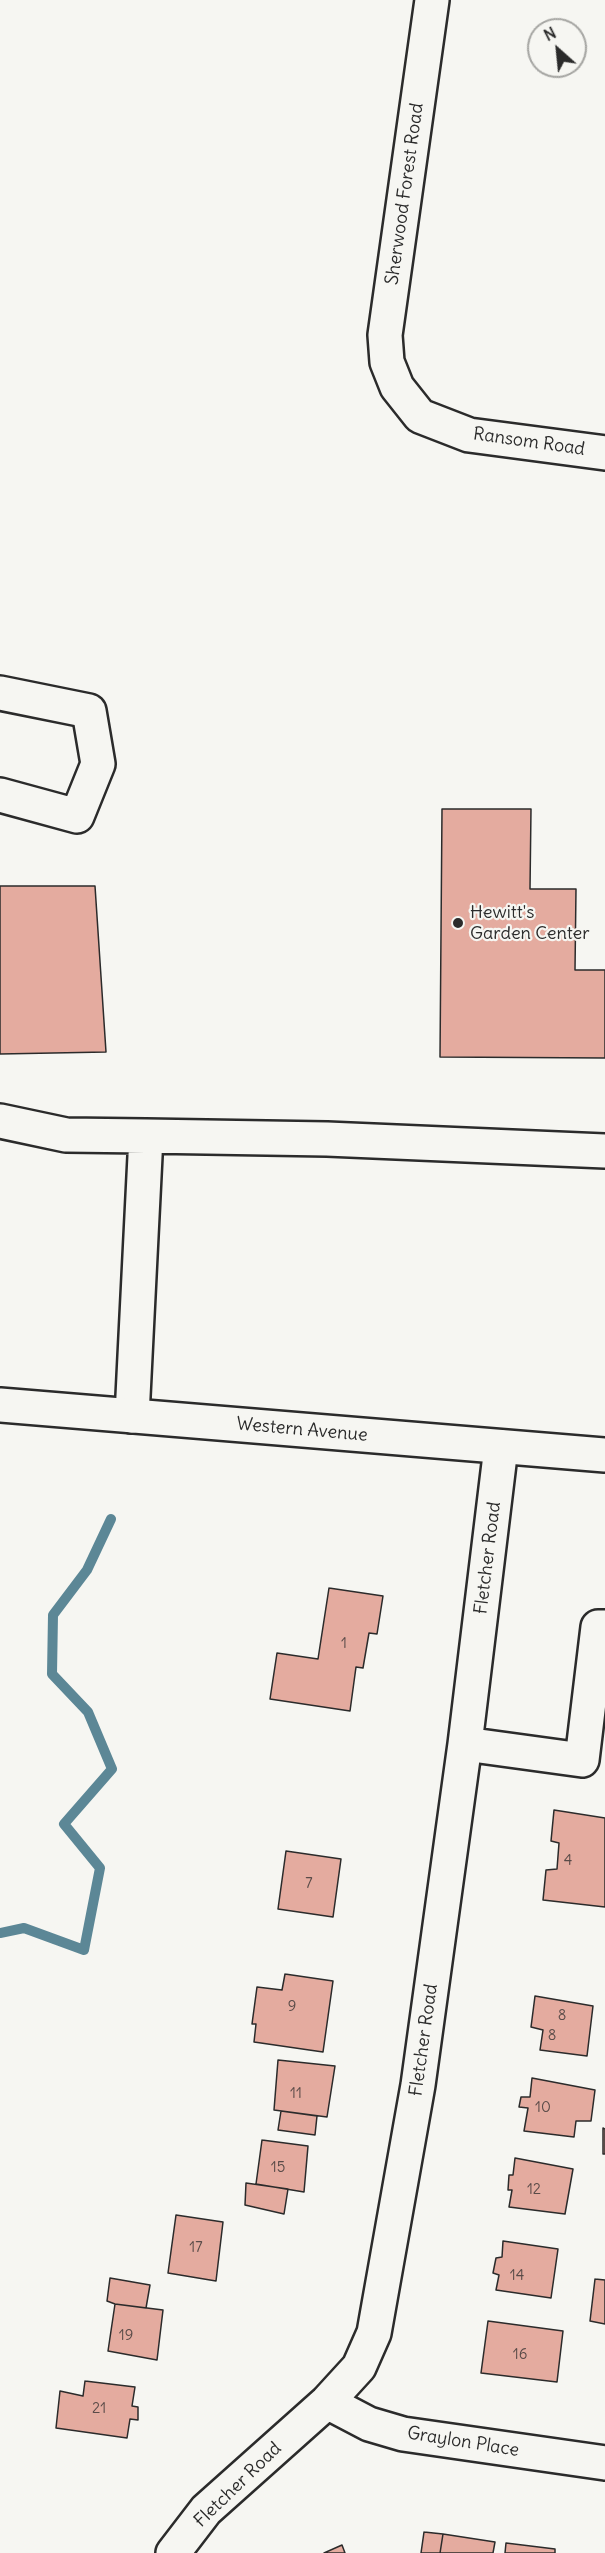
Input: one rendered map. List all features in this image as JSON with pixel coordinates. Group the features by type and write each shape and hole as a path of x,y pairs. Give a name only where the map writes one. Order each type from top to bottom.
{"street":[{"name":"Sherwood Forest Road","path":"397,387 387,362 385,335 432,0"},
{"name":"Ransom Road","path":"397,387 420,416 469,435 605,453"},
{"path":"0,693 89,711 98,764 77,816 0,795"},
{"path":"0,1122 66,1135 327,1139 605,1151"},
{"path":"132,1416 146,1136"},
{"name":"Western Avenue","path":"0,1404 605,1455"},
{"name":"Fletcher Road","path":"173,2553 206,2510 327,2402 359,2367 375,2333 418,2085 465,1744 501,1447"},
{"path":"465,1744 582,1760 598,1627 605,1627"},
{"name":"Graylon Place","path":"327,2402 369,2424 403,2434 605,2463"}],"building":[{"path":"442,809 531,809 530,889 576,889 575,970 605,970 605,1058 440,1057"},
{"path":"0,886 95,886 106,1052 0,1054"},
{"path":"329,1588 383,1596 377,1634 369,1633 363,1668 356,1667 350,1711 270,1699 277,1653 318,1659"},
{"path":"554,1810 605,1818 605,1907 543,1900 546,1870 557,1869 559,1843 551,1841"},
{"path":"286,1851 341,1859 333,1917 278,1909"},
{"path":"285,1974 333,1981 323,2052 254,2042 256,2024 252,2024 257,1987 282,1990"},
{"path":"535,1996 593,2006 587,2056 540,2050 543,2030 531,2027"},
{"path":"278,2060 335,2066 327,2117 274,2110"},
{"path":"532,2078 595,2090 591,2121 576,2121 574,2137 524,2131 528,2108 519,2107 521,2097 530,2097"},
{"path":"281,2111 317,2116 315,2135 278,2130"},
{"path":"603,2128 605,2129 605,2154 603,2154"},
{"path":"262,2140 308,2146 304,2192 256,2184"},
{"path":"515,2158 573,2169 565,2214 509,2207 512,2190 508,2190 509,2175 513,2175"},
{"path":"246,2183 288,2189 284,2214 245,2205"},
{"path":"176,2215 223,2222 216,2281 168,2273"},
{"path":"503,2241 558,2249 551,2298 496,2290 499,2275 493,2273 496,2258 502,2257"},
{"path":"110,2278 150,2285 146,2308 107,2301"},
{"path":"595,2279 605,2280 605,2324 590,2321"},
{"path":"115,2304 163,2310 157,2360 108,2351"},
{"path":"488,2321 563,2331 557,2382 481,2373"},
{"path":"85,2381 135,2387 132,2406 138,2407 138,2420 130,2419 127,2438 56,2428 60,2391 83,2396"},
{"path":"424,2532 443,2534 440,2553 421,2553"},
{"path":"443,2534 495,2542 493,2553 440,2553"},
{"path":"506,2543 555,2549 555,2553 505,2553"},
{"path":"342,2545 345,2553 324,2553"}],"waterway":[{"path":"0,1933 24,1928 84,1950 100,1868 64,1824 112,1769 88,1712 52,1674 53,1615 87,1570 111,1519"}],"place":[{"name":"Hewitt's Garden Center","path":"458,923"}]}
